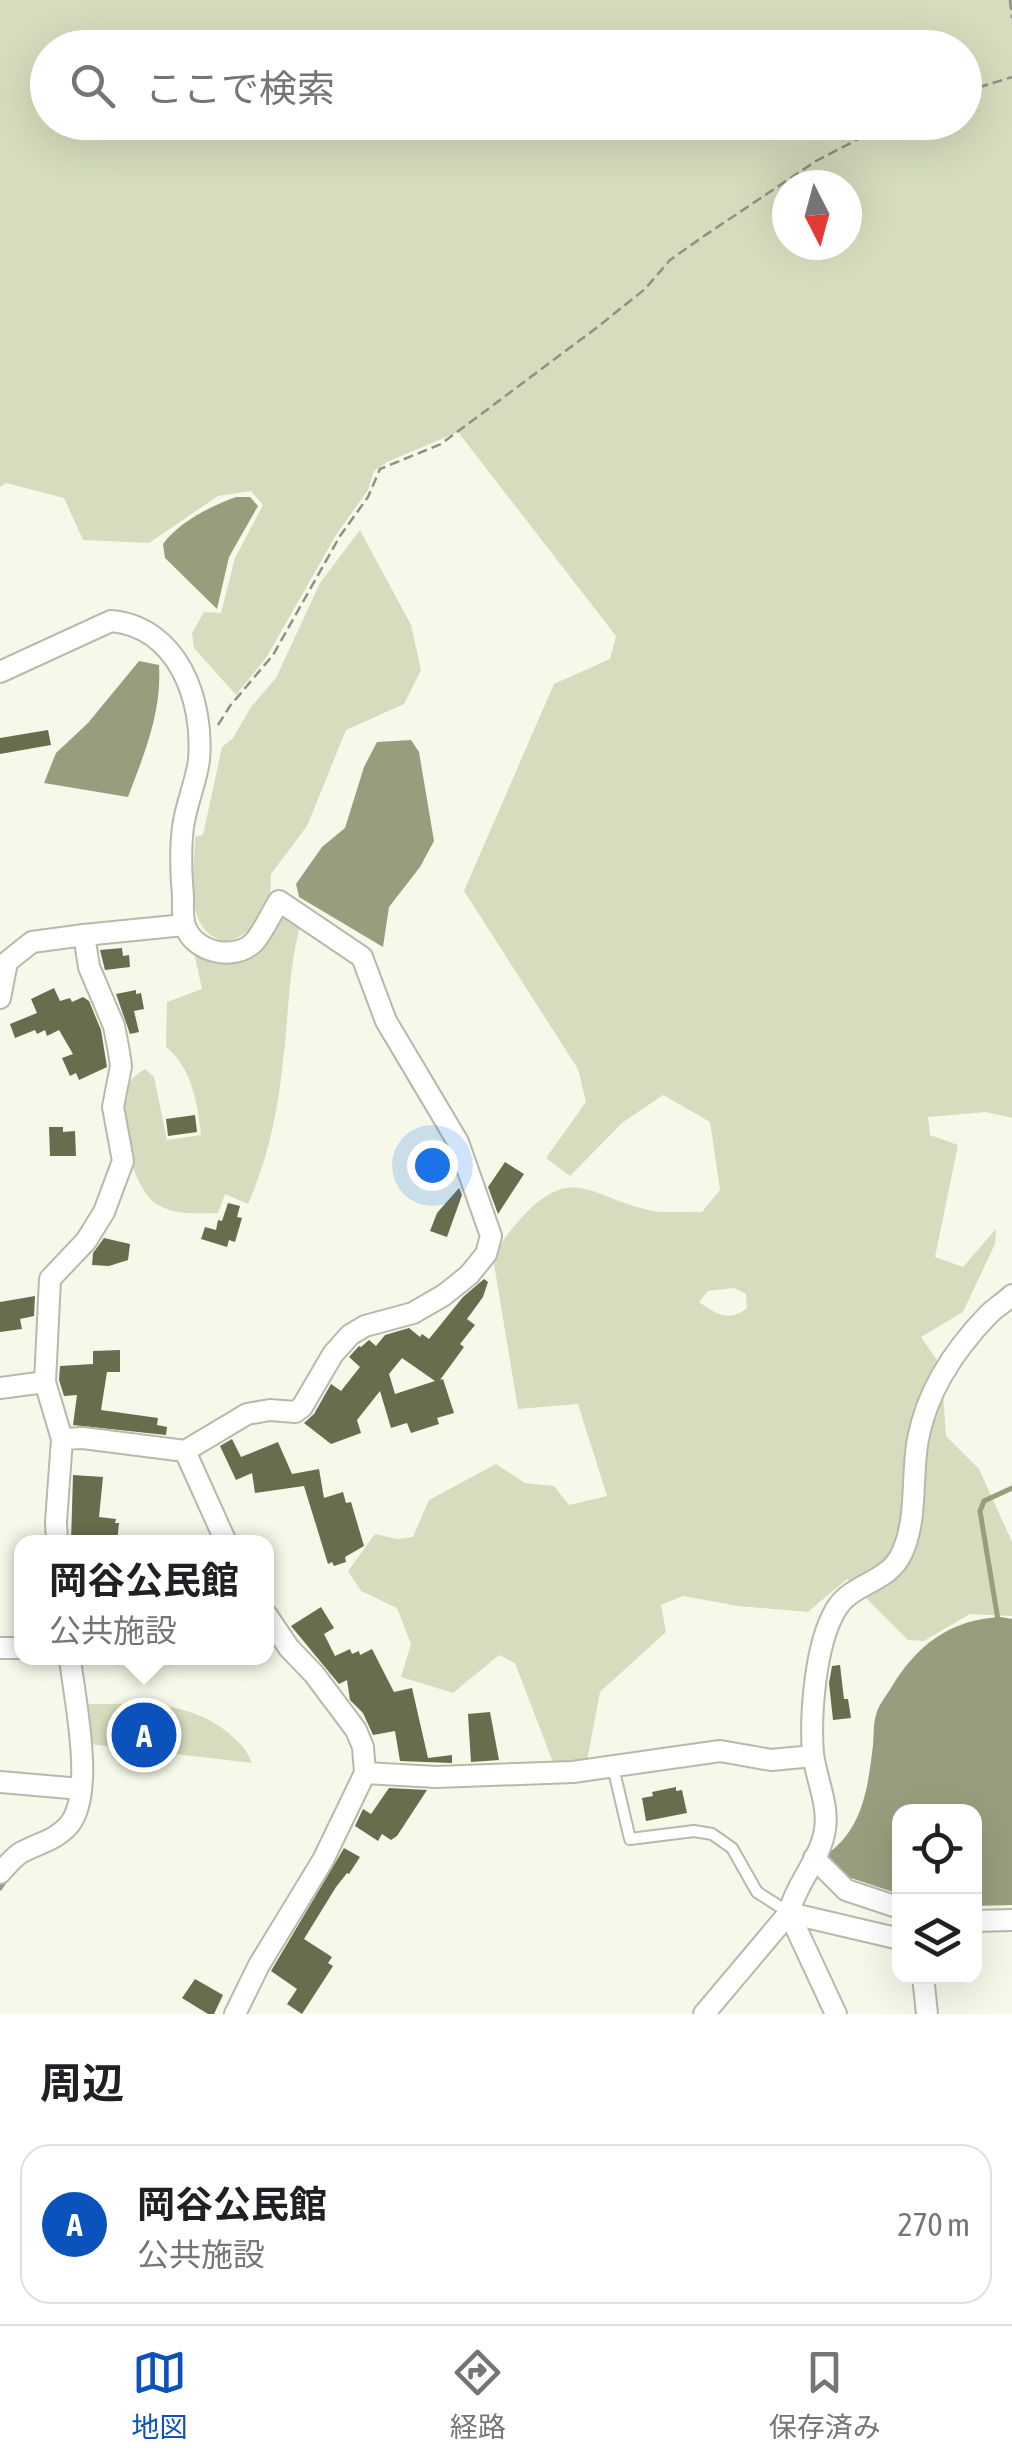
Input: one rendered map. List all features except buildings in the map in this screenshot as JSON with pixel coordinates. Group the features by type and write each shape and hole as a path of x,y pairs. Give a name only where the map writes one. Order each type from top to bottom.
{"street":[{"path":"0,672 111,621 150,633 166,646 189,682 199,739 184,826 184,925 202,947 236,952 253,943 278,901 362,957 396,1042 458,1142 491,1236 486,1254 469,1275 444,1295 413,1313 365,1326 350,1335 302,1407 294,1412 270,1410 247,1414 185,1451 62,1439"},
{"path":"0,998 7,962 32,942 184,925"},
{"path":"57,1535 62,1439 45,1378 50,1279 86,1241 104,1212 123,1161 114,1107 121,1066 119,1052 114,1026 89,967 84,935"},
{"path":"704,2014 789,1913 793,1896 825,1834 812,1720 818,1668 834,1613 845,1597 880,1579 903,1552 913,1501 918,1440 928,1405 964,1342 1012,1294"},
{"path":"0,1388 45,1378"},
{"path":"185,1451 223,1535"},
{"path":"234,2014 322,1860 365,1772 356,1730 274,1626"},
{"path":"0,1874 21,1852 43,1844 69,1825 81,1789 82,1765 71,1665"},
{"path":"365,1772 436,1777 573,1772 720,1751 771,1760 814,1756"},
{"path":"0,1782 81,1789"},
{"path":"814,1858 846,1890 892,1905"},
{"path":"789,1913 892,1937"},
{"path":"789,1913 836,2014"},
{"path":"982,1921 1012,1920"},
{"path":"924,1984 927,2014"}],"lane":[{"path":"613,1767 630,1839 694,1831 712,1834 732,1848 756,1892 789,1913"}],"path":[{"path":"1010,0 1012,18"},
{"path":"982,86 1012,77"},
{"path":"214,741 219,722 273,655 340,536 368,497 380,469 442,444 645,289 670,260 816,161 856,140"}],"shaded area":[{"path":"0,0 1012,0 1012,1118 986,1112 928,1117 930,1135 958,1145 935,1257 963,1267 996,1229 995,1244 963,1312 921,1337 941,1366 946,1436 979,1469 1012,1542 1012,1616 970,1614 924,1641 908,1640 847,1579 808,1612 683,1596 661,1605 666,1632 600,1692 587,1761 554,1765 515,1663 499,1655 453,1693 401,1677 411,1644 397,1608 361,1591 348,1571 375,1534 397,1539 413,1537 429,1500 496,1464 525,1483 554,1486 569,1505 607,1496 578,1404 518,1409 494,1264 502,1242 535,1205 566,1188 580,1188 648,1210 668,1212 702,1212 720,1190 710,1122 663,1095 622,1123 570,1176 546,1158 586,1102 578,1069 464,891 554,684 610,659 616,636 458,432 374,471 368,490 336,535 266,658 236,695 194,648 192,633 204,612 221,613 235,558 263,505 251,491 218,496 149,543 83,540 64,498 6,483 0,487","holes":["734,1288 746,1294 747,1308 734,1315 717,1313 699,1302 708,1291"]},
{"path":"236,497 250,497 258,506 229,557 217,609 165,558 163,544 196,516"},
{"path":"360,530 411,625 421,670 404,704 346,730 307,826 271,874 270,899 249,931 230,942 214,937 203,928 197,915 193,868 195,837 203,835 222,747 233,738 251,707 276,678 320,583"},
{"path":"139,661 159,665 158,700 151,733 128,797 44,783 56,753 88,723"},
{"path":"411,740 419,752 434,841 420,867 389,907 383,947 299,897 296,884 322,847 345,828 364,767 377,742"},
{"path":"282,911 301,923 291,974 278,1098 255,1187 248,1204 225,1194 218,1213 186,1213 162,1207 147,1196 129,1155 121,1111 125,1090 145,1069 154,1077 167,1140 201,1135 187,1075 166,1047 167,1002 202,989 194,952 236,960"},
{"path":"983,1619 1012,1619 1012,1905 982,1906 982,1804 892,1804 892,1892 848,1877 827,1854 849,1832 862,1806 880,1705 923,1648 950,1629"},
{"path":"86,1704 157,1705 190,1712 232,1736 252,1763 90,1744"}],"waterway":[{"path":"998,1620 980,1511 984,1501 1012,1488"},
{"path":"0,1888 8,1876"}],"place":[{"name":"岡谷公民館","path":"144,1735"}]}
